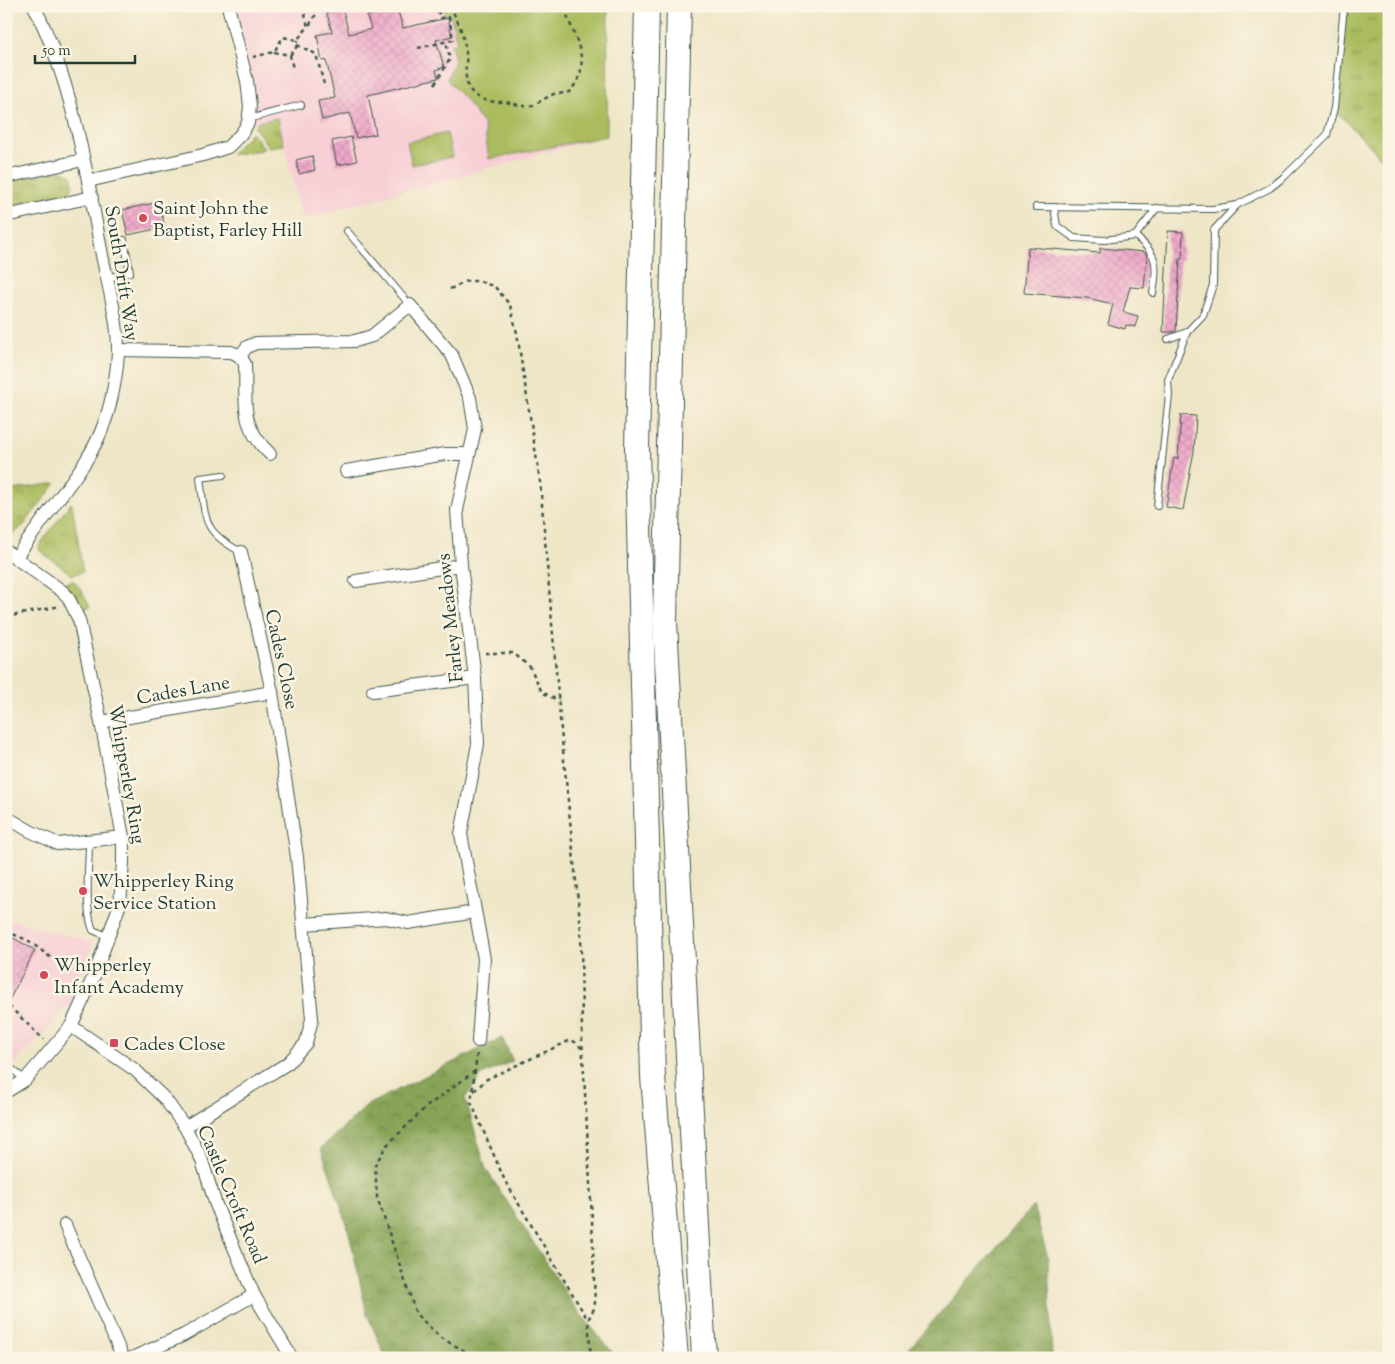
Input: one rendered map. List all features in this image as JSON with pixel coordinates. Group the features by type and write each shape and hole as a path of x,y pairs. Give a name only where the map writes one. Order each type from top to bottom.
{"highway":[{"path":"647,6 637,448 654,1078 676,1358"},
{"path":"679,6 665,622 704,1358"}],"street":[{"name":"South Drift Way","path":"11,554 78,474 95,446 105,422 111,399 118,350 117,327 84,160 60,68 46,30 34,6"},
{"path":"88,181 203,155 228,147 241,134 248,123 250,106 247,81 228,6"},
{"path":"6,177 84,160"},
{"path":"6,216 92,197"},
{"path":"240,356 247,347 256,343 356,341 365,339 372,336 410,305"},
{"name":"Farley Meadows","path":"410,305 452,356 470,398 475,429 458,510 461,565 475,678 478,744 461,834 484,959 478,1041"},
{"path":"118,350 231,352 240,356 245,364 246,413 250,429 257,442 270,454"},
{"path":"346,471 445,454 469,454"},
{"name":"Cades Close","path":"185,1127 288,1063 306,1043 312,1019 297,857 272,692 241,552"},
{"name":"Whipperley Ring","path":"6,1092 25,1080 71,1026 94,977 120,904 123,862 123,837 79,620 71,603 62,591 11,554"},
{"path":"356,581 461,565"},
{"path":"373,691 475,678"},
{"name":"Cades Lane","path":"101,722 272,692"},
{"path":"6,817 58,844 123,837"},
{"path":"304,924 386,918 408,923 475,912"},
{"name":"Castle Croft Road","path":"71,1026 135,1070 165,1099 185,1127 201,1158 216,1205 254,1295 292,1358"},
{"path":"65,1224 123,1358"},
{"path":"132,1358 184,1335 254,1295"}],"lane":[{"path":"1036,207 1213,209 1237,205 1270,188 1327,135 1334,108 1344,6"},
{"path":"248,119 302,105"},
{"path":"1157,506 1169,395 1168,380 1187,332 1203,315 1213,286 1214,230 1237,205"},
{"path":"1054,207 1057,226 1074,238 1104,240 1135,236 1157,208"},
{"name":"Farley Meadows","path":"347,231 410,305"},
{"path":"1135,236 1147,246 1154,256 1155,279 1152,293"},
{"path":"107,278 130,272 124,240"},
{"path":"1168,339 1187,332"},
{"path":"223,475 200,478 206,519 208,526 214,533 228,545 241,552"},
{"path":"89,842 88,890 90,924 93,930 109,937"},
{"path":"6,1064 25,1080"}],"path":[{"path":"303,6 308,27"},
{"path":"293,69 290,55 297,45 297,40 308,27 319,8 325,6"},
{"path":"418,48 453,40 449,17 440,18 437,6"},
{"path":"449,6 454,12 462,32 466,54 466,78 477,98 491,102 512,102 524,106 536,104 554,94 569,92 579,78 581,51 564,6"},
{"path":"274,52 283,37 297,40"},
{"path":"435,84 450,59 446,42"},
{"path":"297,45 316,54 325,88"},
{"path":"242,59 274,52 290,55"},
{"path":"450,289 467,281 479,281 495,286 510,305 517,333 540,481 581,931 582,1049 595,1307 588,1320"},
{"path":"6,618 71,603"},
{"path":"472,653 513,654 530,667 542,692 559,701"},
{"path":"6,931 29,940 50,957 94,977"},
{"path":"9,1006 52,1048"},
{"path":"473,1092 487,1079 571,1040 582,1049"},
{"path":"478,1041 471,1102 505,1181 588,1320 591,1358"},
{"path":"475,1071 426,1107 386,1146 375,1165 377,1198 416,1314 441,1338 478,1358"}],"shaded area":[{"path":"236,6 608,6 607,136 302,219 278,119 254,123 254,86"},
{"name":"Whipperley Infant Academy","path":"6,919 94,942 69,1008 6,1073"}],"green space":[{"path":"443,6 608,6 607,136 489,159 484,125 465,99 447,80 455,60 451,44 457,43 451,16 445,16"},
{"path":"1346,6 1389,6 1389,166 1336,111"},
{"path":"278,118 284,145 269,147 254,127 257,122"},
{"path":"251,132 264,148 262,150 229,155 247,138"},
{"path":"447,133 452,157 412,165 407,142"},
{"path":"61,170 71,175 72,178 71,189 68,193 6,206 6,181"},
{"path":"56,483 24,525 14,533 6,528 6,491"},
{"path":"71,503 83,572 72,575 39,550 40,544"},
{"path":"73,580 82,591 90,607 82,609 73,593 64,584"},
{"path":"502,1038 513,1061 482,1075 465,1098 486,1169 575,1307 617,1358 386,1358 367,1314 347,1224 321,1148 369,1104"},
{"path":"1033,1206 1048,1258 1052,1358 901,1358"}],"building":[{"path":"325,6 342,6 349,34 371,29 367,16 397,8 403,28 448,18 452,36 436,40 444,67 436,70 438,78 368,95 376,134 356,138 350,113 322,120 318,101 335,98 326,60 322,61 317,35 332,32"},
{"path":"351,137 357,161 337,165 332,141"},
{"path":"312,156 315,170 299,174 296,160"},
{"name":"Saint John the Baptist, Farley Hill","path":"159,202 165,227 128,235 122,210"},
{"path":"1168,231 1183,232 1182,259 1180,259 1176,331 1163,332"},
{"path":"1028,247 1100,253 1100,248 1144,252 1147,256 1144,288 1130,287 1123,312 1138,316 1135,327 1126,325 1125,329 1108,324 1113,304 1087,298 1024,293"},
{"path":"1181,415 1196,416 1194,451 1183,510 1166,507 1174,458 1178,459"},
{"path":"6,934 35,950 6,1006"}],"place":[{"name":"Saint John the Baptist, Farley Hill","path":"143,218"},
{"name":"Whipperley Ring Service Station","path":"83,891"},
{"name":"Whipperley Infant Academy","path":"44,975"},
{"name":"Cades Close","path":"114,1043"}]}
